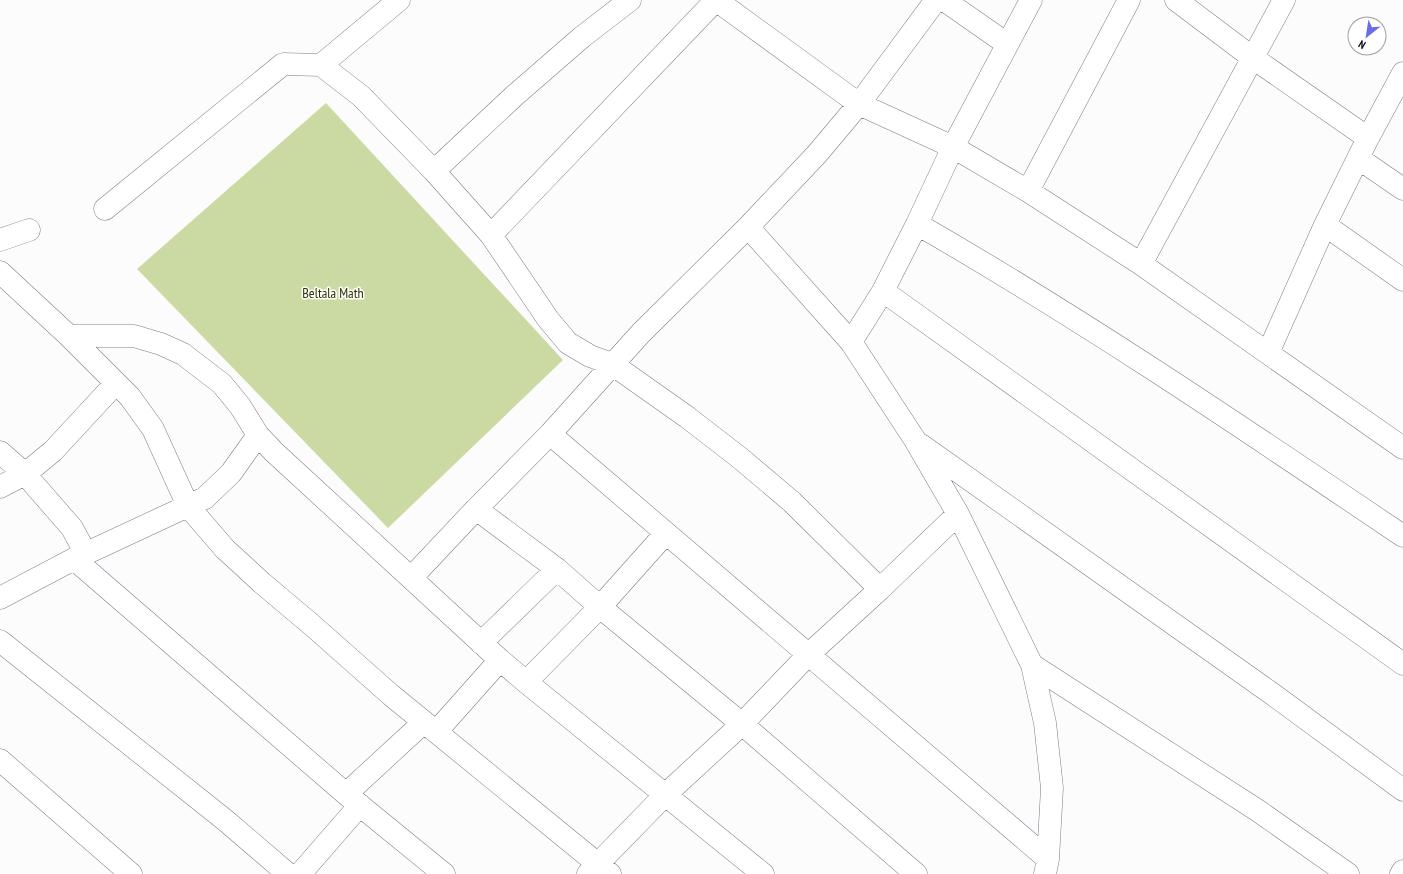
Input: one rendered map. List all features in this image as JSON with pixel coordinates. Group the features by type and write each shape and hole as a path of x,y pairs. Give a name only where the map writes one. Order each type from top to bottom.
{"street":[{"path":"321,65 399,0"},
{"path":"434,171 513,97 582,37 630,0"},
{"path":"491,235 716,0 859,104 953,147 1028,191 1141,264 1403,448"},
{"path":"412,577 550,434 641,333 748,227 817,154 859,104 936,0"},
{"path":"944,0 1007,44"},
{"path":"851,342 883,291 917,224 953,147 1031,0"},
{"path":"1028,191 1129,0"},
{"path":"1176,0 1253,58 1368,138"},
{"path":"1141,264 1284,0"},
{"path":"105,209 283,64 321,65 361,96 434,171 491,235 548,319 568,343 590,356 612,364 687,417 740,458 792,502 880,589"},
{"path":"1268,353 1325,225 1368,138 1403,73"},
{"path":"1358,158 1403,189"},
{"path":"917,224 1122,348 1403,536"},
{"path":"1325,225 1403,280"},
{"path":"748,227 851,342 915,440 958,514 1032,665 1045,723 1052,788 1046,866"},
{"path":"0,240 29,230"},
{"path":"0,272 69,336 130,397 153,429 188,506 224,549 262,584 599,871 665,795 742,724 808,654 880,589 958,514"},
{"path":"883,291 1403,664"},
{"path":"69,336 134,336 161,344 183,354 222,384 240,406 258,435 274,452 412,577 481,643 526,682 763,874"},
{"path":"0,487 25,474 58,446 116,384"},
{"path":"550,434 808,654 1046,866"},
{"path":"0,598 80,557 205,498 231,473 258,435"},
{"path":"915,440 1271,693 1403,790"},
{"path":"0,452 25,474 72,528 80,557 353,800 444,874"},
{"path":"476,509 557,569 600,607 742,724 916,874"},
{"path":"526,682 600,607 666,533"},
{"path":"481,643 557,569"},
{"path":"0,641 225,820 288,874"},
{"path":"300,874 353,800 500,660"},
{"path":"1032,665 1257,810 1348,874"},
{"path":"0,760 131,874"}],"green space":[{"name":"Beltala Math","path":"326,103 563,360 388,528 137,269"}]}
